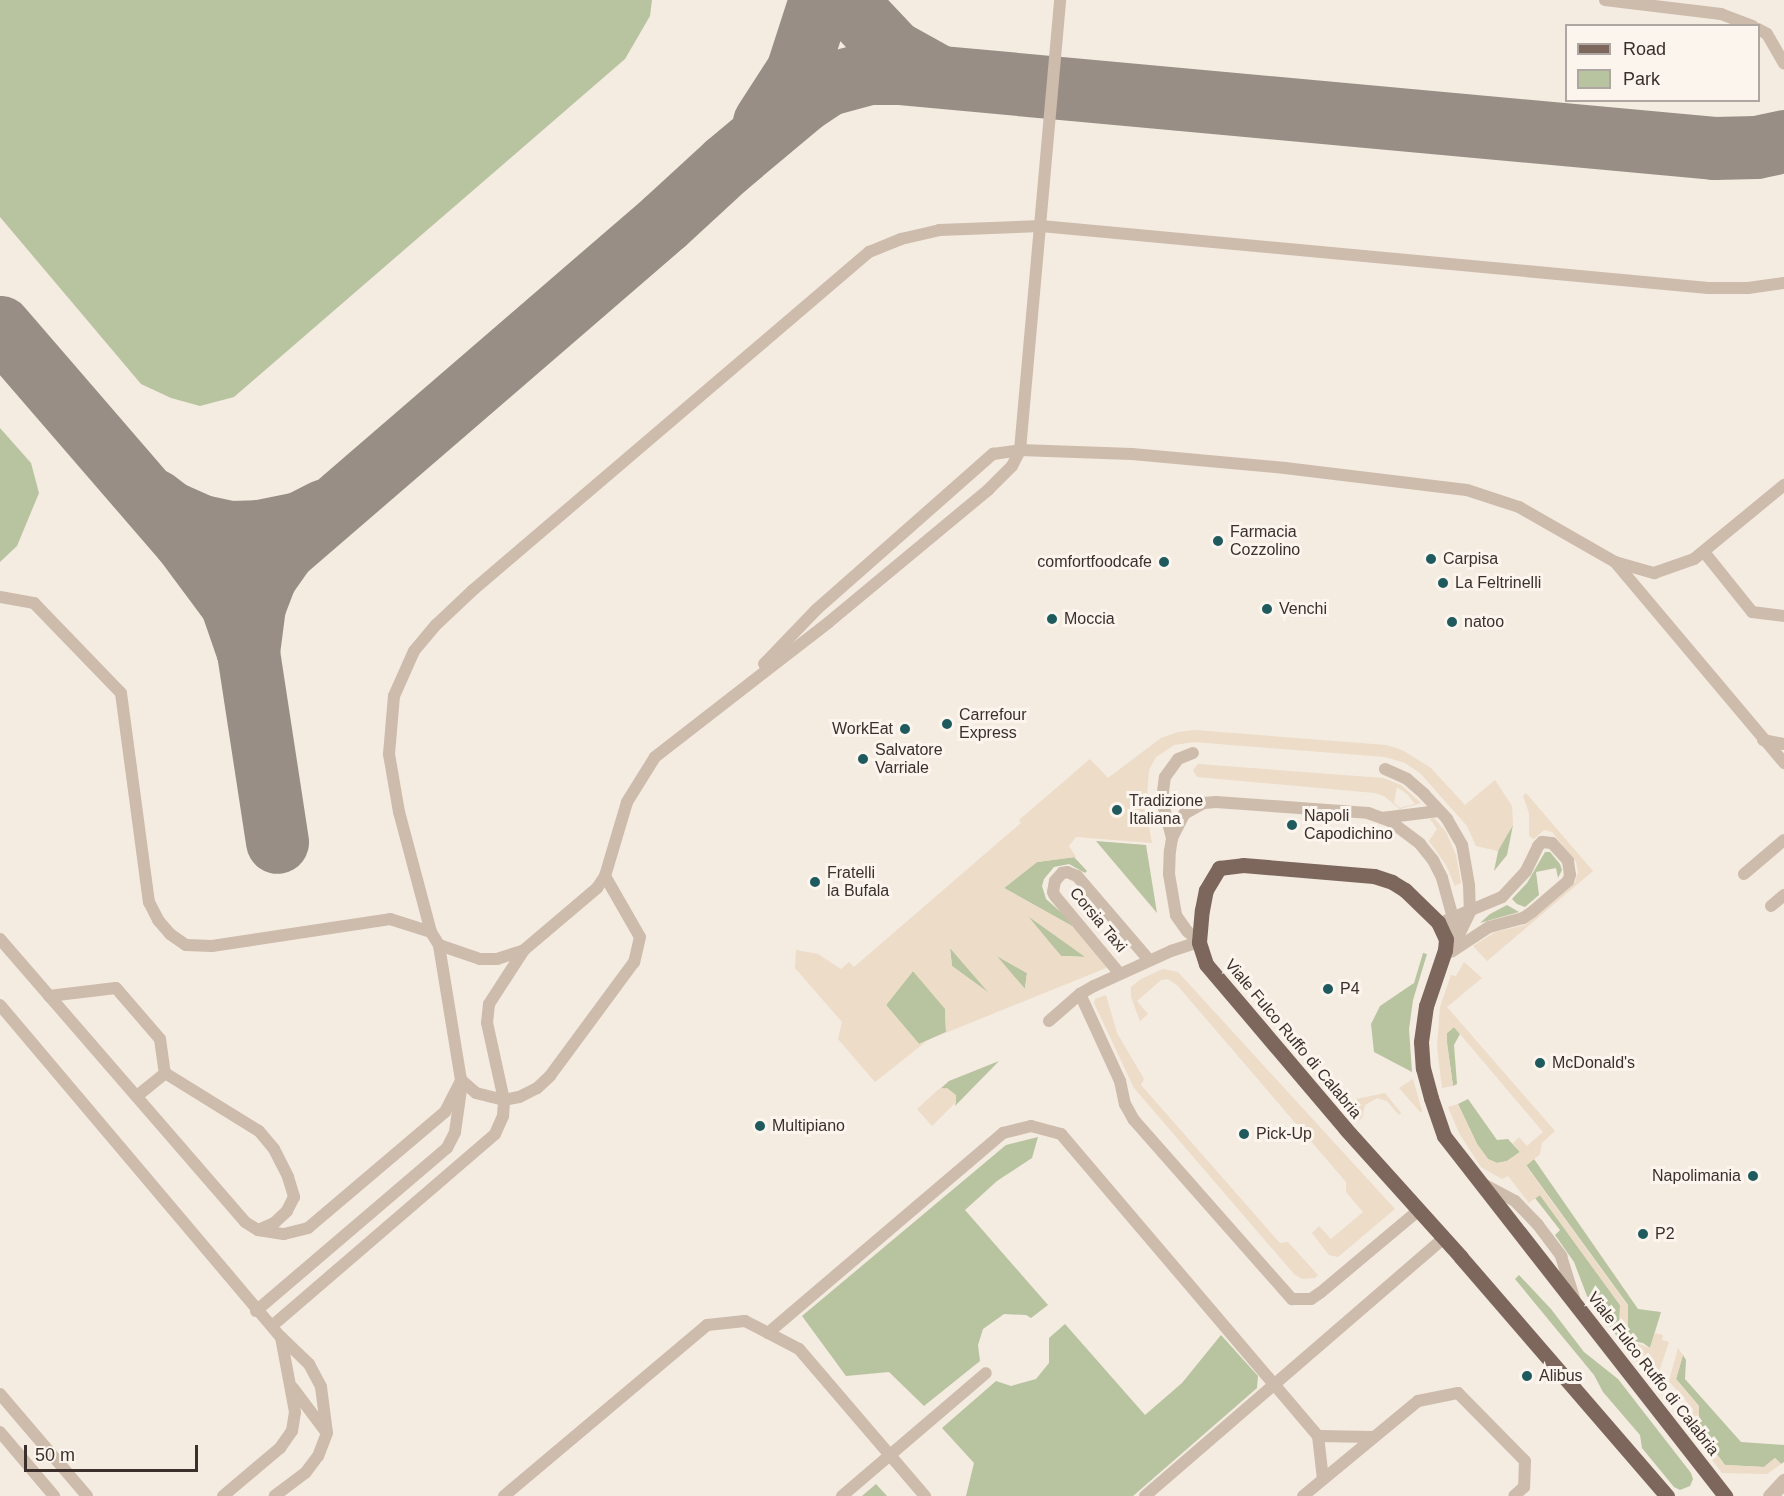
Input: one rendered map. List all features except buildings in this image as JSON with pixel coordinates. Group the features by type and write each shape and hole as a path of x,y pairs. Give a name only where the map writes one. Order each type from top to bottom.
{"main road":[{"path":"1199,942 1206,890 1219,868 1229,866 1374,876 1392,882 1446,920"},
{"name":"Viale Fulco Ruffo di Calabria","path":"1446,920 1446,957 1423,1023 1423,1068 1435,1114 1444,1136 1476,1180 1725,1496"},
{"name":"Viale Fulco Ruffo di Calabria","path":"1199,942 1201,953 1212,971 1667,1496"}],"street":[{"path":"1770,1496 1784,1481"}],"lane":[{"path":"272,1326 495,1134 503,1116 504,1100 487,1023 489,1004 524,950 584,900 604,876 627,802 655,757 829,622 988,490 1012,466 1020,450 1060,0"},
{"path":"1605,0 1721,14 1748,24"},
{"path":"1760,30 1767,34 1784,63"},
{"path":"256,1311 447,1148 455,1132 459,1114 461,1080 439,945 431,932 399,812 389,754 394,696 414,651 437,624 473,590 870,252 901,238 939,230 1041,226 1708,288 1748,288 1784,283"},
{"path":"736,693 818,609 984,460 1004,451 1132,454 1285,468 1467,490 1519,507 1615,562 1654,573 1694,559 1784,484"},
{"path":"1704,552 1752,612 1784,616"},
{"path":"1615,562 1784,763"},
{"path":"0,597 18,598 34,603 121,693 149,902 170,934 186,945 212,946 390,919 431,932"},
{"path":"1764,740 1784,744"},
{"path":"1172,838 1162,800 1165,777 1178,759 1193,753"},
{"path":"1385,769 1407,779 1439,811 1454,830 1465,855 1470,912 1446,957"},
{"path":"1049,1021 1080,994 1149,960 1199,942 1187,931 1176,915 1169,863 1172,838 1184,814 1204,803 1368,813 1382,818 1420,844 1433,860 1447,893 1446,920 1502,897 1512,889 1526,871 1538,846 1542,842 1552,843 1568,861 1570,874 1568,881 1523,918 1490,927 1446,957"},
{"path":"1382,818 1439,811"},
{"path":"1744,874 1784,840"},
{"name":"Corsia Taxi","path":"1120,974 1055,896 1055,880 1062,873 1077,876 1149,960"},
{"path":"461,1080 476,1093 504,1100 519,1097 537,1088 550,1076 634,962 640,937 604,876"},
{"path":"1771,906 1784,895"},
{"path":"0,939 245,1222 258,1230 284,1234 308,1228 444,1112 461,1080"},
{"path":"439,945 480,959 497,959 524,950"},
{"path":"49,996 116,988 160,1039 165,1073 259,1131 274,1149 288,1177 294,1197 287,1211 274,1223 258,1230"},
{"path":"1080,994 1120,1081 1125,1104 1134,1120 1292,1299 1311,1299 1320,1293 1419,1210"},
{"path":"0,1005 256,1311 309,1364 321,1387 327,1432 318,1456 305,1473 275,1496"},
{"path":"137,1096 165,1073"},
{"path":"768,1332 1003,1133 1031,1126 1061,1134 1318,1436 1323,1479"},
{"path":"1145,1496 1444,1238"},
{"path":"504,1496 707,1325 745,1321 799,1349 925,1496"},
{"path":"223,1496 280,1448 292,1431 296,1412 280,1337"},
{"path":"842,1496 986,1373"},
{"path":"292,1387 327,1432"},
{"path":"1303,1496 1418,1401 1458,1393 1525,1461 1524,1487 1514,1496"},
{"path":"0,1394 87,1496"},
{"path":"0,1432 54,1496"},
{"path":"1318,1436 1372,1437"}],"green space":[{"path":"0,0 652,0 650,16 625,59 234,397 200,406 171,398 141,384 0,217"},
{"path":"0,428 31,463 39,493 17,546 0,562"},
{"path":"1513,825 1507,855 1494,871 1499,847"},
{"path":"1096,841 1146,845 1157,913"},
{"path":"1545,852 1550,852 1560,864 1562,870 1558,878 1556,868 1536,872 1539,895 1525,907 1517,904 1512,899 1527,883"},
{"path":"1074,857 1087,871 1085,873 1069,864 1054,867 1044,879 1042,886 1046,899 1072,922 1072,926 1004,888 1037,862"},
{"path":"1507,905 1519,912 1480,923 1490,914"},
{"path":"1025,914 1086,957 1061,956"},
{"path":"950,948 991,995 952,966"},
{"path":"1423,953 1427,954 1413,1000 1409,1029 1412,1072 1374,1052 1371,1024 1380,1006 1414,983"},
{"path":"995,955 1027,973 1025,989"},
{"path":"913,971 945,1008 946,1032 919,1044 886,1005"},
{"path":"1454,1027 1460,1034 1454,1045 1457,1084 1453,1086 1447,1033"},
{"path":"999,1061 955,1106 956,1102 943,1088 940,1089 949,1081"},
{"path":"1468,1099 1497,1140 1508,1139 1520,1152 1507,1161 1497,1163 1488,1159 1477,1144 1458,1104"},
{"path":"1038,1137 1032,1158 997,1181 965,1210 1048,1305 1031,1318 1026,1315 1004,1314 983,1329 978,1345 980,1361 924,1406 889,1372 846,1376 802,1316 1006,1145"},
{"path":"1534,1159 1638,1309 1661,1312 1650,1348 1643,1343 1628,1340 1628,1305 1526,1165"},
{"path":"1540,1195 1620,1305 1619,1339 1587,1296 1574,1262 1555,1235 1560,1230 1535,1198"},
{"path":"1519,1275 1551,1309 1584,1352 1618,1379 1691,1473 1693,1479 1690,1486 1680,1490 1674,1487 1642,1448 1640,1435 1603,1392 1594,1375 1515,1279"},
{"path":"1065,1324 1145,1415 1182,1383 1221,1335 1258,1376 1257,1388 1133,1496 966,1496 974,1463 942,1428 996,1381 1011,1386 1036,1379 1049,1363 1049,1338"},
{"path":"1683,1355 1686,1360 1685,1379 1741,1442 1784,1445 1784,1462 1781,1464 1775,1458 1764,1467 1725,1465 1699,1431 1699,1406 1676,1379"},
{"path":"876,1484 887,1496 862,1496"}],"shaded area":[{"path":"1195,730 1386,745 1402,750 1431,768 1465,805 1495,780 1512,806 1513,825 1498,851 1476,846 1467,826 1420,773 1405,763 1385,757 1194,742 1174,745 1156,757 1149,770 1146,810 1152,843 1076,837 1069,846 1076,857 1037,862 1004,888 1072,926 1108,966 1106,968 928,1040 875,1082 838,1039 842,1022 795,968 796,950 818,954 841,969 849,962 854,967 1021,823 1019,820 1090,759 1108,778 1161,738 1178,732","holes":["1028,916 1085,957 1061,956","950,949 988,992 952,966","997,956 1027,973 1024,988","913,971 945,1009 946,1032 919,1044 886,1005"]},
{"path":"1198,764 1383,778 1401,785 1421,803 1400,809 1384,796 1375,793 1197,777 1193,770","holes":["1397,787 1415,804 1400,808 1394,803"]},
{"path":"1526,793 1593,871 1487,961 1473,946 1495,932 1525,925 1575,882 1578,872 1576,862 1552,832 1544,830 1534,839 1529,836 1529,813 1523,796"},
{"path":"1434,818 1446,832 1456,855 1461,883 1455,886 1446,865 1429,841 1437,829 1430,819"},
{"path":"1464,962 1482,978 1447,1007 1555,1131 1542,1143 1540,1154 1526,1166 1628,1306 1628,1340 1650,1348 1655,1333 1663,1335 1662,1340 1669,1342 1657,1377 1647,1376 1619,1339 1620,1305 1540,1195 1529,1203 1508,1176 1502,1179 1481,1167 1459,1133 1448,1107 1458,1104 1477,1144 1488,1159 1497,1163 1507,1161 1520,1152 1513,1143 1519,1137 1527,1146 1543,1132 1454,1027 1447,1033 1453,1086 1442,1088 1437,1047 1440,1007 1451,975 1456,976"},
{"path":"1163,969 1178,972 1395,1209 1338,1257 1329,1255 1312,1233 1319,1226 1331,1239 1363,1212 1346,1192 1346,1182 1177,985 1168,979 1161,980 1137,1001 1148,1014 1140,1021 1131,997 1131,987 1141,979"},
{"path":"1106,995 1117,1033 1144,1079 1141,1085 1280,1243 1288,1242 1318,1275 1315,1278 1302,1279 1294,1274 1134,1088 1094,1003 1095,999"},
{"path":"1413,1079 1422,1111 1421,1113 1399,1088"},
{"path":"947,1088 956,1095 956,1102 932,1126 917,1109 939,1089"},
{"path":"1385,1093 1401,1113 1399,1115 1387,1101 1377,1098 1365,1105 1362,1118 1358,1121 1355,1117 1356,1099"},
{"path":"1678,1348 1683,1355 1676,1379 1699,1406 1699,1431 1725,1465 1764,1467 1775,1458 1781,1464 1767,1474 1722,1473 1692,1434 1693,1409 1669,1381"}],"taxiway":[{"path":"764,122 797,71 820,0"},
{"path":"852,0 859,15 893,51 938,76"},
{"path":"248,652 254,606 265,577 284,550 664,222 726,165 801,102 828,84 869,73 898,73 1714,148 1756,147 1784,141"},
{"path":"0,327 184,540 231,603 248,652 277,842"},
{"path":"154,500 170,512 202,526 231,532 259,531 299,523 324,510"}],"place":[{"name":"Farmacia Cozzolino","path":"1218,541"},
{"name":"Carpisa","path":"1431,559"},
{"name":"comfortfoodcafe","path":"1164,562"},
{"name":"La Feltrinelli","path":"1443,583"},
{"name":"Venchi","path":"1267,609"},
{"name":"Moccia","path":"1052,619"},
{"name":"natoo","path":"1452,622"},
{"name":"Carrefour Express","path":"947,724"},
{"name":"WorkEat","path":"905,729"},
{"name":"Salvatore Varriale","path":"863,759"},
{"name":"Tradizione Italiana","path":"1117,810"},
{"name":"Napoli Capodichino","path":"1292,825"},
{"name":"Fratelli la Bufala","path":"815,882"},
{"name":"P4","path":"1328,989"},
{"name":"McDonald's","path":"1540,1063"},
{"name":"Multipiano","path":"760,1126"},
{"name":"Pick-Up","path":"1244,1134"},
{"name":"Napolimania","path":"1753,1176"},
{"name":"P2","path":"1643,1234"},
{"name":"Alibus","path":"1527,1376"}]}
